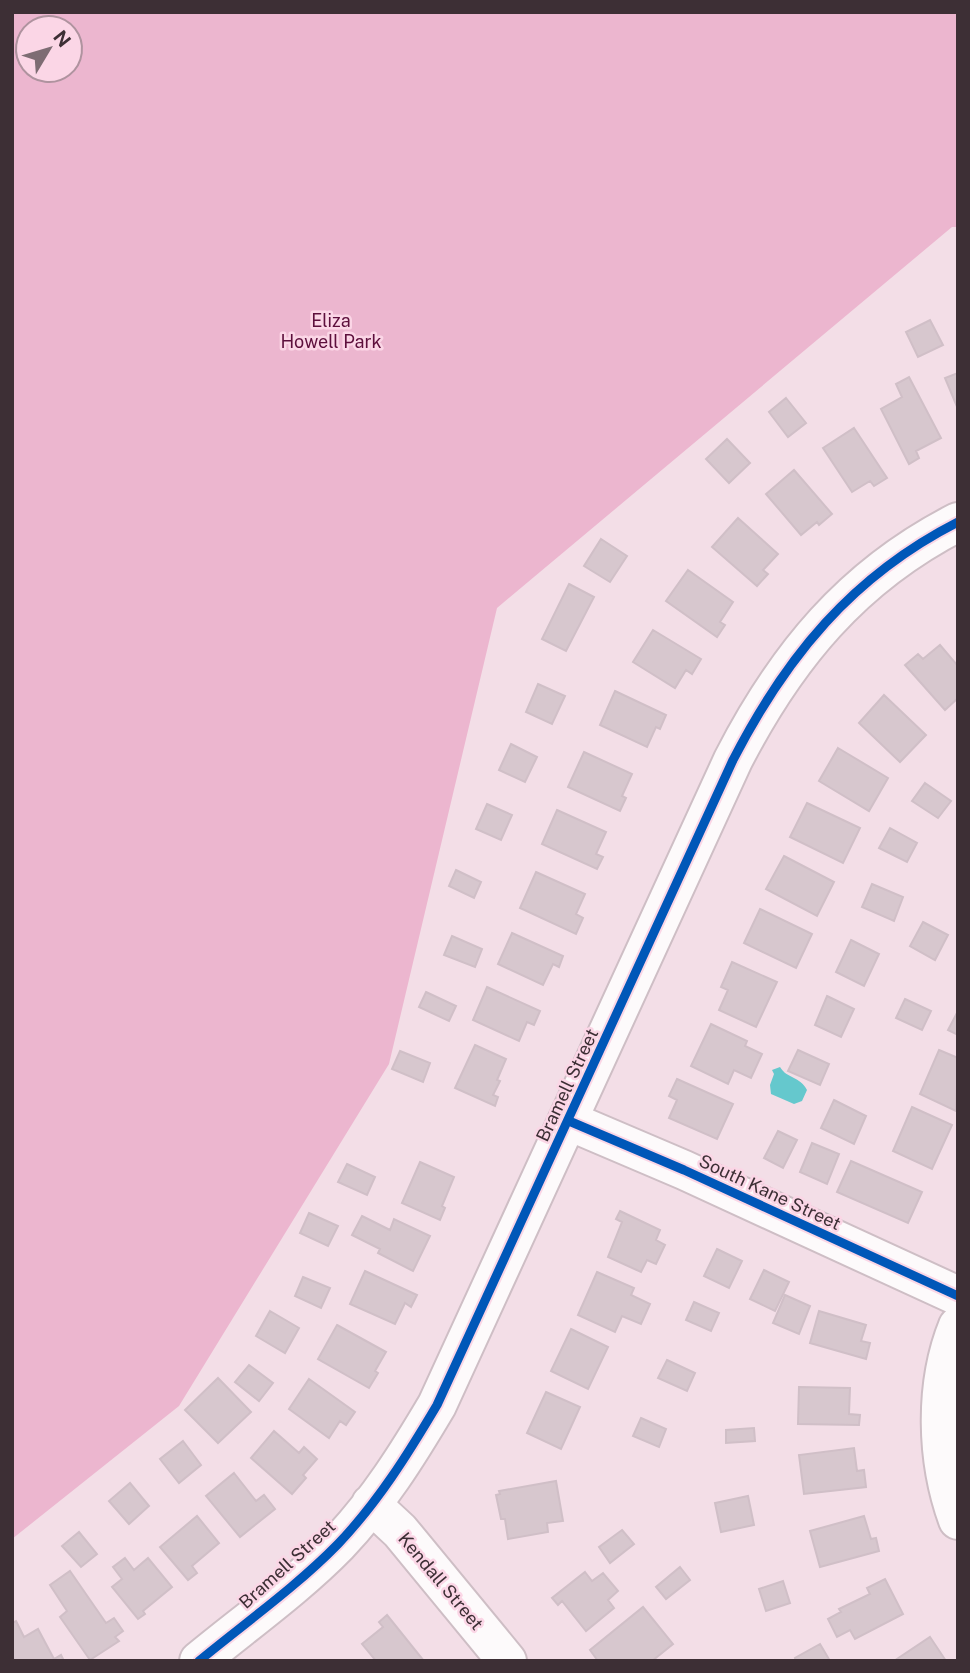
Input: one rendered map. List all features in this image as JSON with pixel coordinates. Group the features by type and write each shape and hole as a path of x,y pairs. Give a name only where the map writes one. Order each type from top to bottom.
{"street":[{"name":"Bramell Street","path":"199,1661 313,1567 338,1543 400,1467 437,1405 733,760 758,713 788,666 816,632 851,597 896,560 958,522"},
{"name":"South Kane Street","path":"569,1121 684,1170 958,1296"},
{"path":"958,1326 946,1367 941,1406 946,1476 958,1520"},
{"name":"Kendall Street","path":"371,1504 400,1531 507,1661"}],"green space":[{"name":"Eliza Howell Park","path":"12,12 958,12 958,227 952,227 497,608 389,1064 179,1406 12,1539"}],"water":[{"path":"780,1067 804,1085 807,1090 802,1101 794,1104 771,1094 770,1085 774,1074 772,1070"}],"building":[{"path":"930,320 943,345 918,357 906,332"},
{"path":"958,373 958,409 945,378"},
{"path":"909,377 941,438 916,451 919,458 909,464 881,409 902,397 896,384"},
{"path":"786,398 806,423 788,437 769,412"},
{"path":"854,428 887,478 874,486 870,481 852,492 823,448"},
{"path":"727,439 750,463 729,483 706,459"},
{"path":"794,470 832,514 801,535 766,494"},
{"path":"738,518 778,554 763,570 768,574 757,586 712,547"},
{"path":"601,539 627,556 610,582 584,566"},
{"path":"688,570 733,602 720,622 725,625 717,637 666,601"},
{"path":"569,584 594,597 566,651 542,639"},
{"path":"653,630 701,659 692,674 686,670 675,688 633,662"},
{"path":"940,645 958,666 958,698 945,710 905,665 918,654 923,659"},
{"path":"538,684 565,696 552,724 526,712"},
{"path":"615,691 666,715 660,729 656,727 647,747 600,725"},
{"path":"884,695 926,735 900,762 859,723"},
{"path":"511,744 537,757 525,782 499,770"},
{"path":"838,748 888,778 869,811 819,781"},
{"path":"584,752 632,774 622,796 626,798 620,811 568,787"},
{"path":"925,783 951,801 938,818 912,801"},
{"path":"807,803 860,828 843,863 790,837"},
{"path":"487,804 512,815 501,840 476,829"},
{"path":"557,810 606,832 596,854 603,857 597,869 542,844"},
{"path":"890,828 917,843 907,862 879,848"},
{"path":"784,856 834,882 817,916 766,889"},
{"path":"456,870 481,882 474,898 449,886"},
{"path":"536,872 585,894 576,914 583,918 576,934 520,908"},
{"path":"872,884 903,897 894,921 862,907"},
{"path":"760,909 812,934 796,968 744,943"},
{"path":"923,922 948,935 935,960 910,946"},
{"path":"512,933 563,956 559,967 553,964 543,985 498,964"},
{"path":"452,936 482,949 475,967 444,955"},
{"path":"851,940 879,954 864,986 836,972"},
{"path":"732,962 777,982 756,1027 719,1010 728,990 721,987"},
{"path":"487,987 540,1011 534,1025 527,1022 519,1041 473,1020"},
{"path":"426,992 456,1006 449,1021 419,1007"},
{"path":"827,996 854,1009 841,1037 815,1025"},
{"path":"905,999 931,1011 922,1030 896,1018"},
{"path":"958,1011 958,1035 948,1030"},
{"path":"711,1024 747,1041 745,1046 762,1054 751,1078 734,1070 728,1084 691,1066"},
{"path":"475,1045 506,1059 493,1095 498,1097 495,1106 455,1088"},
{"path":"798,1050 829,1064 820,1085 788,1071"},
{"path":"939,1050 958,1058 956,1111 920,1094"},
{"path":"400,1051 430,1063 423,1082 392,1069"},
{"path":"677,1079 733,1104 717,1139 669,1118 677,1100 669,1096"},
{"path":"834,1100 866,1116 854,1144 821,1128"},
{"path":"912,1107 952,1125 932,1169 893,1151"},
{"path":"778,1131 797,1140 783,1168 764,1158"},
{"path":"812,1143 839,1154 827,1184 800,1172"},
{"path":"851,1161 922,1192 908,1223 837,1192"},
{"path":"420,1162 454,1177 442,1206 445,1208 440,1220 402,1203"},
{"path":"347,1164 375,1177 367,1195 338,1182"},
{"path":"620,1211 660,1230 656,1240 665,1245 656,1264 647,1260 641,1272 608,1257 622,1222 616,1219"},
{"path":"309,1213 338,1226 328,1246 300,1233"},
{"path":"362,1216 390,1230 394,1219 430,1236 413,1271 378,1253 380,1249 352,1235"},
{"path":"717,1249 742,1261 729,1288 704,1276"},
{"path":"764,1270 789,1282 775,1311 750,1299"},
{"path":"365,1271 417,1295 411,1307 405,1303 395,1324 350,1304"},
{"path":"597,1272 634,1288 631,1295 650,1304 641,1324 622,1316 615,1332 578,1315"},
{"path":"303,1277 330,1288 321,1308 295,1296"},
{"path":"785,1295 810,1306 799,1334 773,1323"},
{"path":"694,1302 719,1313 711,1331 686,1320"},
{"path":"270,1311 299,1328 285,1353 256,1336"},
{"path":"819,1311 866,1325 861,1341 870,1343 866,1359 810,1343"},
{"path":"337,1325 386,1352 369,1388 318,1359"},
{"path":"571,1329 608,1347 588,1389 551,1371"},
{"path":"667,1360 695,1373 687,1391 658,1378"},
{"path":"249,1365 273,1383 259,1401 235,1382"},
{"path":"218,1378 251,1412 218,1443 185,1410"},
{"path":"309,1379 355,1412 346,1425 340,1421 329,1438 289,1409"},
{"path":"799,1387 850,1388 849,1414 860,1415 859,1425 798,1424"},
{"path":"546,1392 580,1407 561,1449 527,1433"},
{"path":"641,1418 666,1429 659,1447 633,1436"},
{"path":"754,1428 755,1441 726,1443 726,1430"},
{"path":"274,1431 299,1453 304,1447 317,1459 292,1494 251,1458"},
{"path":"183,1441 201,1465 179,1483 160,1459"},
{"path":"854,1448 857,1471 864,1470 866,1487 804,1494 799,1455"},
{"path":"234,1473 256,1501 264,1495 275,1509 240,1537 206,1496"},
{"path":"556,1481 563,1521 547,1523 548,1532 508,1539 505,1519 501,1519 496,1495 500,1494 499,1491"},
{"path":"130,1483 149,1506 129,1524 109,1501"},
{"path":"748,1496 754,1525 721,1532 715,1503"},
{"path":"197,1516 219,1543 192,1566 197,1573 188,1580 160,1547"},
{"path":"864,1516 871,1539 876,1538 879,1551 820,1567 810,1531"},
{"path":"622,1530 634,1544 610,1563 599,1547"},
{"path":"79,1532 97,1554 81,1567 62,1546"},
{"path":"125,1558 134,1570 148,1558 172,1587 143,1611 145,1614 138,1619 112,1587 122,1579 113,1567"},
{"path":"680,1567 690,1580 666,1599 656,1587"},
{"path":"70,1571 106,1623 114,1618 123,1631 115,1637 119,1641 90,1660 60,1617 67,1611 50,1585"},
{"path":"585,1572 592,1581 603,1573 618,1591 608,1600 614,1608 586,1631 562,1601 558,1605 552,1598"},
{"path":"885,1579 903,1614 855,1639 850,1630 837,1637 828,1619 841,1612 839,1609 870,1594 867,1588"},
{"path":"783,1581 790,1603 766,1611 759,1589"},
{"path":"643,1607 673,1644 652,1661 598,1661 590,1650"},
{"path":"387,1615 424,1661 376,1661 362,1644 383,1627 379,1622"},
{"path":"16,1621 24,1637 38,1629 54,1659 61,1655 64,1661 15,1661 12,1656 12,1623"},
{"path":"930,1637 946,1661 894,1661"},
{"path":"820,1644 830,1661 796,1661 795,1658"}],"cycle path":[{"path":"199,1661 288,1590 338,1544 392,1477 437,1405 733,760 776,687 800,654 854,594 886,567 958,522"},
{"path":"569,1121 684,1170 958,1296"}]}
